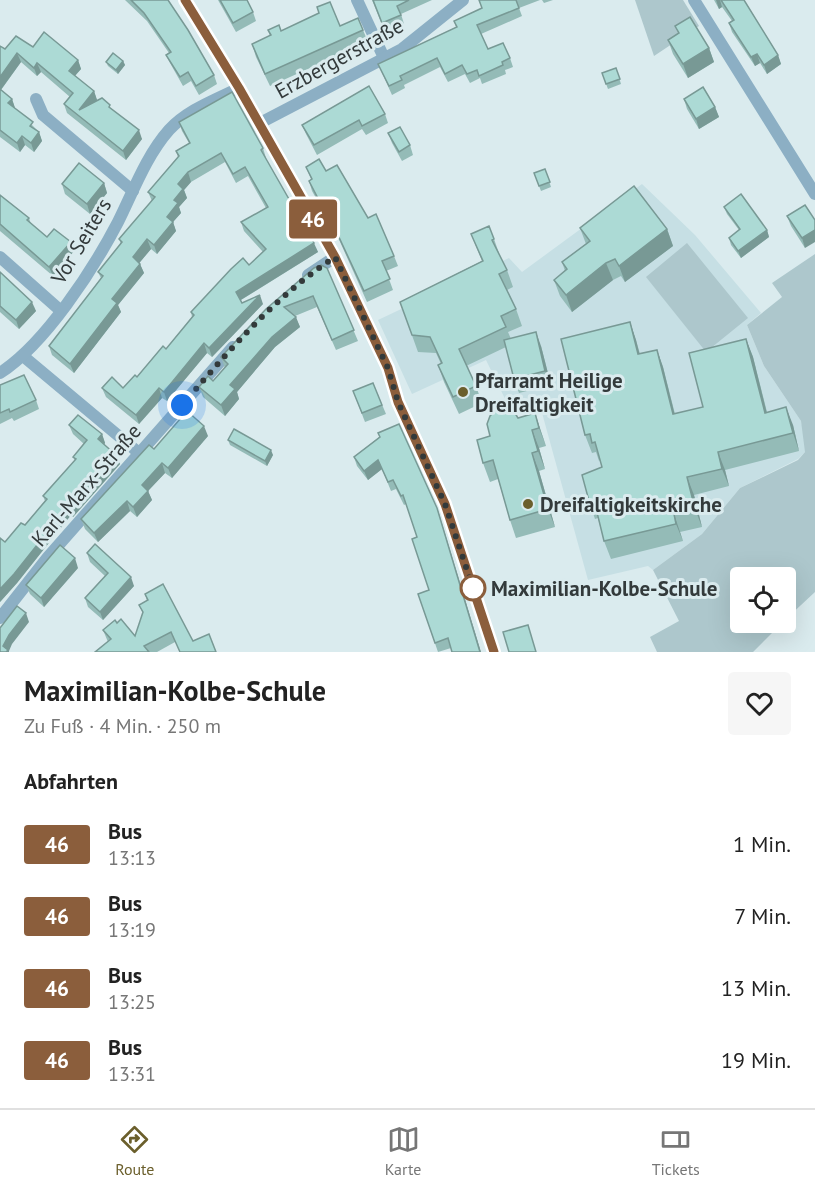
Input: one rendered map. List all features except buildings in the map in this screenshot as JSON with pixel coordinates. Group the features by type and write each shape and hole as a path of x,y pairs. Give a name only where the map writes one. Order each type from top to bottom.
{"street":[{"path":"185,0 260,123 335,257 388,368 398,402 445,504 494,652"},
{"path":"357,0 385,60"},
{"name":"Erzbergerstraße","path":"260,123 385,60 464,0"},
{"path":"694,0 815,194"},
{"name":"Vor Seiters","path":"0,373 23,356 61,311 105,245 157,147 169,130 182,118 239,88"},
{"name":"Vor Seiters","path":"36,99 43,115 133,191"},
{"name":"Vor Seiters","path":"0,257 61,311"},
{"path":"297,284 335,257"},
{"name":"Karl-Marx-Straße","path":"0,618 48,557 239,340"},
{"path":"23,356 139,453"}],"shaded area":[{"path":"635,0 683,0 699,26 654,56"},
{"name":"Maximilian-Kolbe-Schule","path":"642,184 695,235 761,313 747,325 764,366 801,421 806,445 805,452 798,459 740,488 702,534 653,570 648,566 588,580 539,402 509,407 486,360 412,394 378,320 509,258 522,272"},
{"path":"687,243 748,318 706,352 646,277"},
{"path":"815,254 815,592 796,610 796,567 730,567 730,633 772,633 753,652 657,652 650,637 679,621 653,570 702,534 740,488 798,460 805,452 801,421 764,366 747,325 782,297 772,283"}],"bus line":[{"name":"46","path":"185,0 239,88 335,257 391,374 398,402 445,504 494,652"}],"place":[{"name":"Pfarramt Heilige Dreifaltigkeit","path":"463,392"},
{"name":"Dreifaltigkeitskirche","path":"528,504"},
{"name":"Maximilian-Kolbe-Schule","path":"473,588"}],"route":[{"path":"182,405 246,332 290,291 335,257 391,374 398,402 445,504 473,588"}]}
